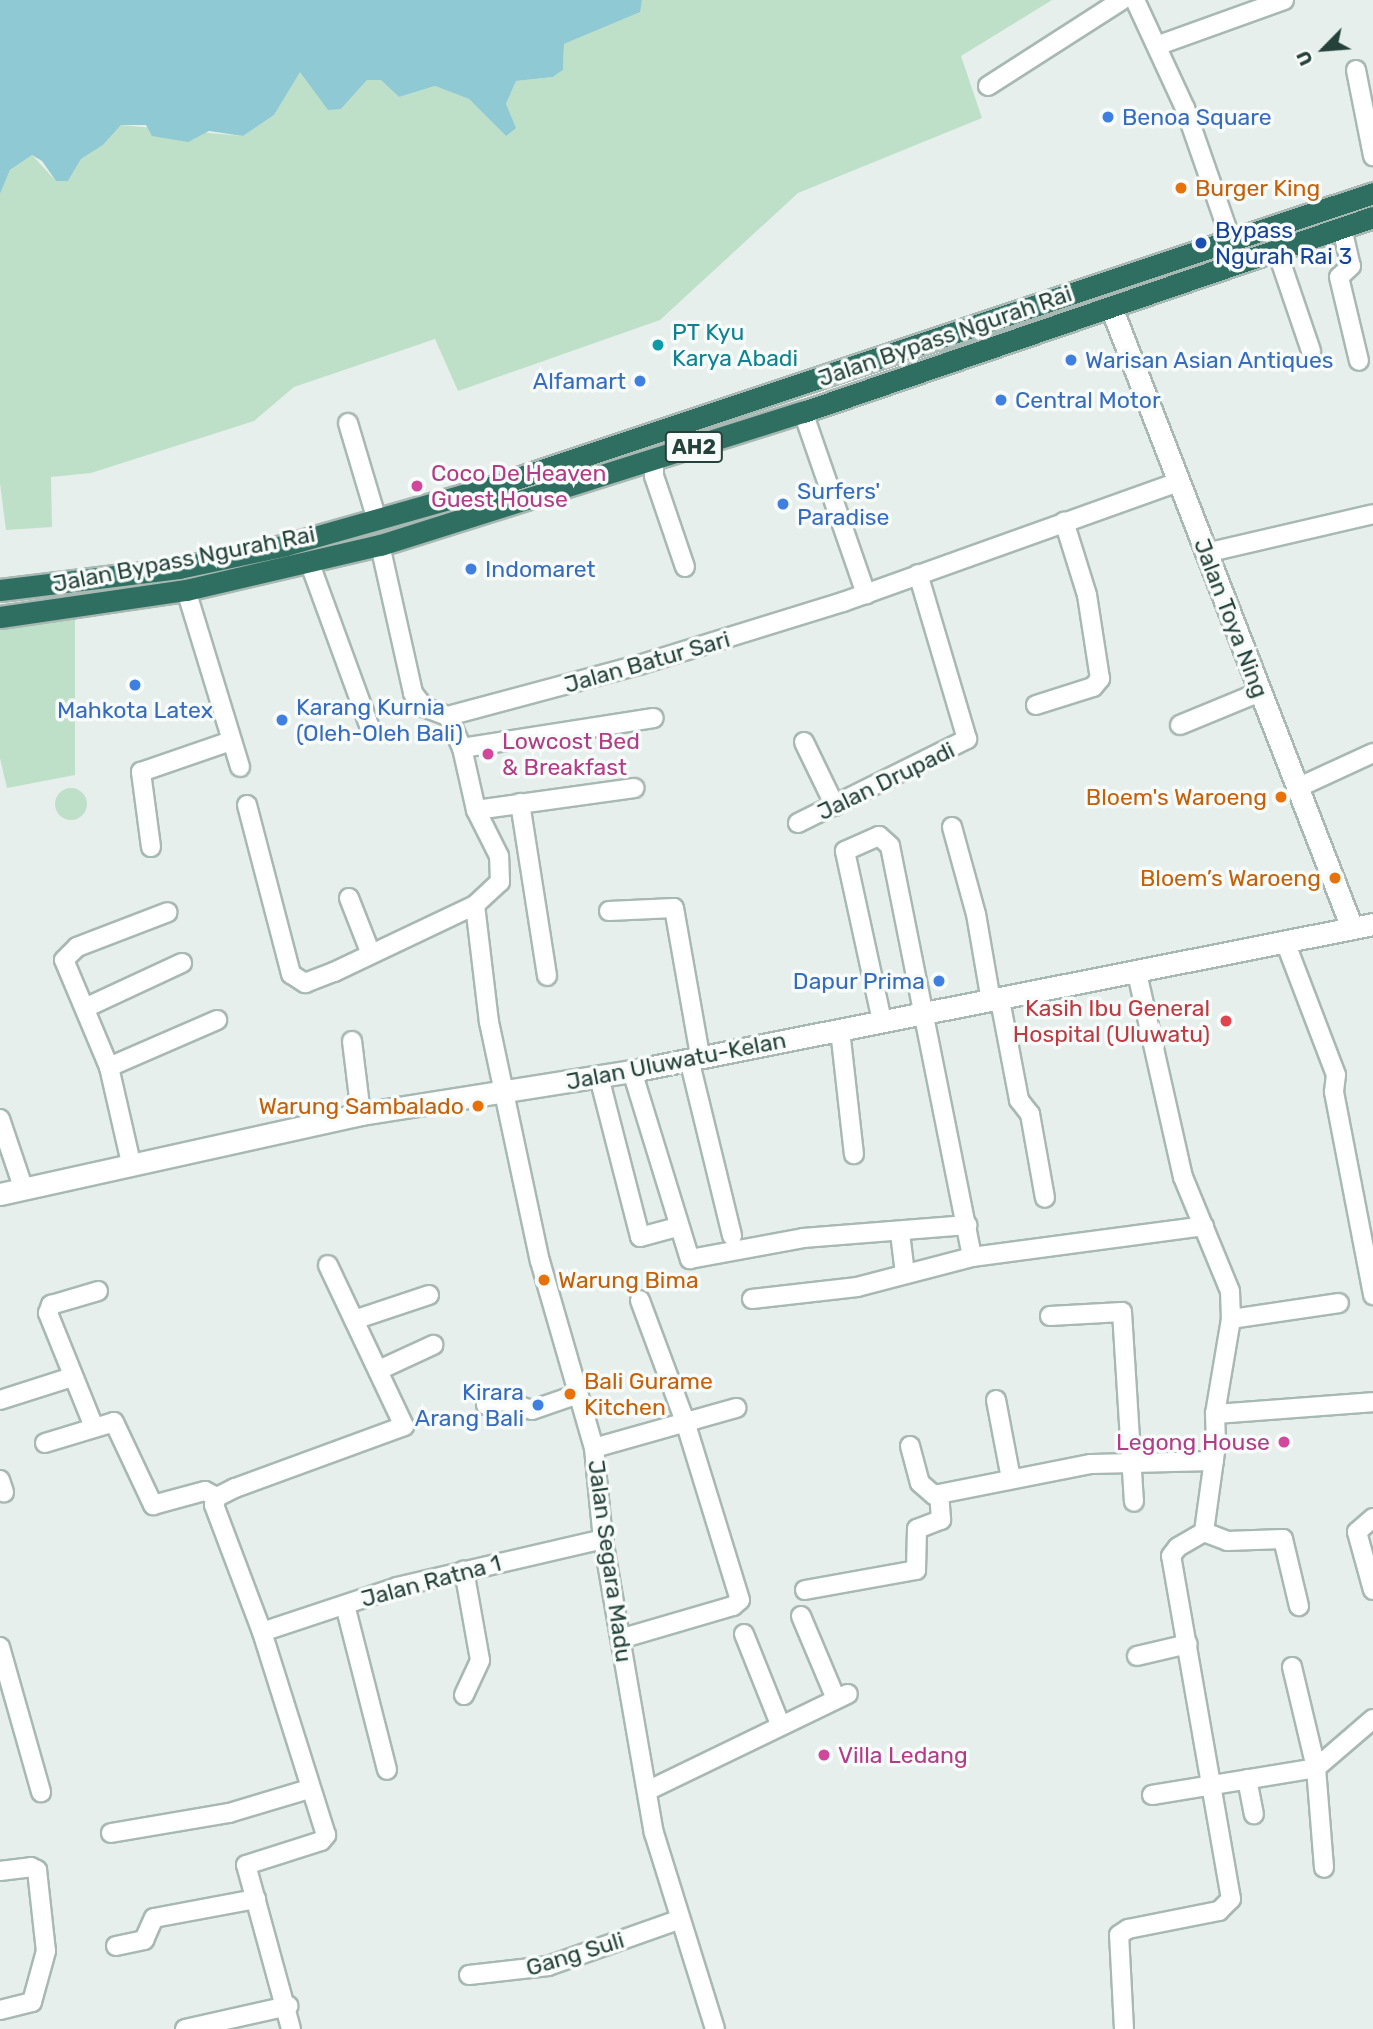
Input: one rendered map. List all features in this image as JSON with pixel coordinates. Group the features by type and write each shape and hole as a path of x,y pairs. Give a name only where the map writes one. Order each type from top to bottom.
{"highway":[{"name":"Jalan Bypass Ngurah Rai","path":"0,590 179,569 377,520 544,471 1373,192"},
{"name":"Jalan Bypass Ngurah Rai","path":"0,617 186,590 310,564 380,545 803,412 1373,217"},
{"path":"1103,284 1111,307"}],"street":[{"path":"988,86 1122,0"},
{"path":"1135,0 1159,45 1231,240"},
{"path":"1159,45 1284,0"},
{"path":"1356,70 1373,156"},
{"path":"1342,228 1351,266 1339,277 1359,361"},
{"path":"1278,251 1311,351"},
{"name":"Jalan Toya Ning","path":"1111,307 1297,788 1362,926"},
{"path":"803,412 866,594 1065,520 1178,482"},
{"path":"348,423 377,520"},
{"path":"654,460 654,476 685,567"},
{"path":"1206,553 1373,514"},
{"path":"1036,705 1093,687 1100,679 1087,595 1065,520"},
{"path":"247,805 295,979 305,983 475,905 497,886 502,871 476,810 462,748 448,716 422,705 413,693 380,545"},
{"path":"310,564 370,728"},
{"name":"Jalan Drupadi","path":"798,823 967,739 918,574"},
{"path":"186,590 240,767"},
{"name":"Jalan Batur Sari","path":"448,716 639,665 866,594"},
{"path":"1180,725 1260,692"},
{"path":"462,748 654,718"},
{"path":"151,846 141,772 231,741"},
{"path":"804,742 835,806"},
{"path":"1297,788 1373,753"},
{"path":"476,810 634,788"},
{"path":"520,803 547,976"},
{"path":"952,827 976,914 1019,1100 1031,1114 1045,1198"},
{"path":"882,1021 845,851 879,836 890,846 972,1257"},
{"path":"349,898 371,954"},
{"path":"475,905 489,1022 506,1092"},
{"path":"609,911 670,906 675,910 695,1058 732,1236"},
{"path":"131,1163 109,1066 85,1008 65,969 67,953 168,912"},
{"name":"Jalan Uluwatu-Kelan","path":"0,1194 361,1114 632,1071 922,1012 1286,944 1362,926"},
{"path":"1286,944 1336,1075 1335,1093 1373,1295"},
{"path":"85,1008 182,963"},
{"path":"1137,973 1179,1163 1229,1285 1230,1319 1215,1414 1214,1461 1203,1532"},
{"path":"109,1066 217,1020"},
{"path":"840,1030 854,1154"},
{"path":"352,1041 361,1114"},
{"path":"632,1071 678,1227 692,1259 803,1238 900,1233 967,1225"},
{"path":"599,1077 640,1237 678,1227"},
{"name":"Jalan Segara Madu","path":"506,1092 540,1261 594,1448 603,1538 647,1791 678,1920 715,2029"},
{"path":"0,1119 24,1190"},
{"path":"752,1299 857,1287 972,1257 1204,1226"},
{"path":"900,1233 905,1274"},
{"path":"46,1443 94,1427 116,1424 153,1505 205,1491 217,1497 402,1427 405,1421 328,1265"},
{"path":"94,1427 72,1377 48,1308 97,1291"},
{"path":"354,1320 429,1295"},
{"path":"620,1639 740,1602 686,1424 640,1300"},
{"path":"1230,1319 1339,1303"},
{"path":"1050,1316 1122,1312 1134,1502"},
{"path":"379,1370 433,1345"},
{"path":"0,1400 72,1377"},
{"path":"486,1405 503,1401 532,1410 578,1394"},
{"path":"996,1400 1011,1479"},
{"path":"1215,1414 1373,1402"},
{"path":"594,1448 736,1408"},
{"path":"910,1446 922,1487 939,1494 1011,1479 1132,1462 1214,1461"},
{"path":"805,1591 916,1570 916,1530 941,1520 939,1494"},
{"path":"217,1497 215,1510 262,1632 326,1838 246,1864 288,2006 291,2029"},
{"path":"1373,1518 1357,1532 1373,1590"},
{"path":"1203,1532 1227,1541 1283,1539 1299,1606"},
{"path":"1124,2029 1118,1936 1128,1928 1219,1911 1231,1899 1171,1556 1178,1547 1203,1532"},
{"name":"Jalan Ratna 1","path":"262,1632 464,1570 603,1538"},
{"path":"464,1570 480,1660 464,1695"},
{"path":"345,1605 387,1769"},
{"path":"647,1791 699,1769 780,1724 842,1697 801,1616"},
{"path":"744,1634 780,1724"},
{"path":"1137,1656 1188,1644"},
{"path":"0,1647 41,1792"},
{"path":"1292,1667 1316,1768 1324,1868"},
{"path":"1152,1795 1211,1783 1316,1768 1373,1719"},
{"path":"1247,1779 1254,1814"},
{"path":"111,1833 229,1813 310,1789"},
{"path":"0,1871 33,1867 37,1870 46,1951 32,2002 1,2006"},
{"path":"116,1946 144,1940 154,1918 256,1899"},
{"name":"Gang Suli","path":"469,1975 548,1966 678,1920"},
{"path":"185,2029 288,2006"}],"green space":[{"path":"642,0 1052,0 961,56 982,118 798,193 660,320 458,391 435,339 294,387 254,421 91,473 51,477 52,527 6,530 0,483 0,194 10,170 32,155 56,181 68,181 81,159 103,145 121,125 243,136 274,115 300,71 341,109 367,80 381,80 399,97 435,86 469,99 506,136 506,104 516,81 553,77 563,70 564,44 639,12"},
{"path":"75,611 75,775 7,788 0,758 0,625"},
{"path":"71,788 82,793 87,804 82,815 71,820 60,815 55,804 60,793"}],"water":[{"path":"0,0 642,0 640,12 564,44 563,70 553,77 516,81 506,104 516,128 506,136 469,99 435,86 399,97 381,80 367,80 341,109 328,110 300,72 274,115 243,136 209,131 188,142 152,136 146,125 121,125 103,145 81,159 68,181 56,181 42,161 32,155 10,170 0,194"}],"place":[{"name":"Benoa Square","path":"1108,117"},
{"name":"Burger King","path":"1181,188"},
{"name":"Bypass Ngurah Rai 3","path":"1201,243"},
{"name":"PT Kyu Karya Abadi","path":"658,345"},
{"name":"Warisan Asian Antiques","path":"1071,360"},
{"name":"Alfamart","path":"640,381"},
{"name":"Central Motor","path":"1001,400"},
{"name":"Coco De Heaven Guest House","path":"417,486"},
{"name":"Surfers' Paradise","path":"783,504"},
{"name":"Indomaret","path":"471,569"},
{"name":"Mahkota Latex","path":"135,685"},
{"name":"Karang Kurnia (Oleh-Oleh Bali)","path":"282,720"},
{"name":"Lowcost Bed & Breakfast","path":"488,754"},
{"name":"Bloem's Waroeng","path":"1281,797"},
{"name":"Bloem’s Waroeng","path":"1335,878"},
{"name":"Dapur Prima","path":"939,981"},
{"name":"Kasih Ibu General Hospital (Uluwatu)","path":"1226,1021"},
{"name":"Warung Sambalado","path":"478,1106"},
{"name":"Warung Bima","path":"544,1280"},
{"name":"Bali Gurame Kitchen","path":"570,1394"},
{"name":"Kirara Arang Bali","path":"538,1405"},
{"name":"Legong House","path":"1284,1442"},
{"name":"Villa Ledang","path":"824,1755"}]}
